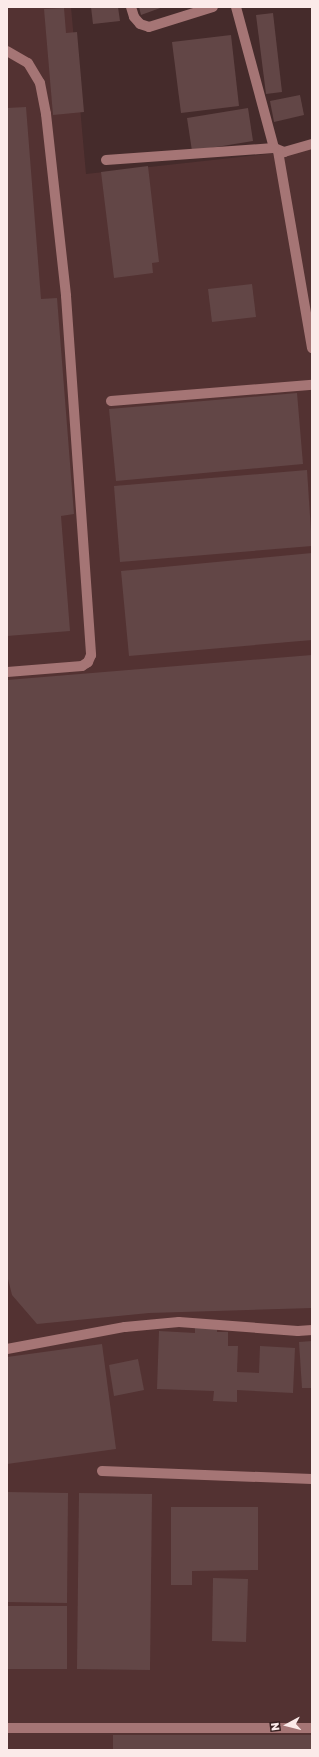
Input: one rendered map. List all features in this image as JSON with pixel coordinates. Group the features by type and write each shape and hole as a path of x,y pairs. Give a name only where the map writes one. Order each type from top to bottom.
{"street":[{"path":"131,7 134,17 140,24 149,26 213,7"},
{"path":"236,7 276,150 312,348"},
{"path":"7,51 28,63 40,83 46,114 66,296 91,655 88,662 82,666 7,672"},
{"path":"106,160 276,150 312,144"},
{"path":"111,401 312,385"},
{"path":"7,1349 125,1327 179,1322 298,1331 312,1330"},
{"path":"102,1471 312,1480"},
{"path":"7,1728 312,1728"}],"shaded area":[{"path":"7,7 71,7 86,174 312,149 312,1750 7,1750"}],"building":[{"path":"91,7 118,7 120,21 93,24"},
{"path":"139,7 163,7 141,15"},
{"path":"64,8 66,33 77,32 84,112 53,115 44,9"},
{"path":"273,13 282,92 266,94 256,15"},
{"path":"231,35 239,106 181,113 172,42"},
{"path":"300,95 304,115 274,122 270,101"},
{"path":"26,107 41,299 57,298 74,514 61,516 70,631 7,636 7,108"},
{"path":"248,108 253,141 192,151 187,118"},
{"path":"148,166 159,262 152,263 153,273 114,278 101,172"},
{"path":"252,284 256,317 212,322 208,289"},
{"path":"297,393 303,464 116,481 109,409"},
{"path":"307,470 312,546 120,562 114,486"},
{"path":"312,553 312,640 129,656 121,571"},
{"path":"312,655 312,1308 149,1313 37,1324 12,1295 7,1275 7,680"},
{"path":"195,1324 217,1325 217,1332 228,1332 228,1346 238,1346 237,1372 259,1373 260,1346 295,1348 293,1393 237,1390 237,1402 213,1401 214,1391 157,1389 159,1331 195,1333"},
{"path":"312,1341 312,1388 302,1388 299,1342"},
{"path":"102,1344 116,1449 7,1464 7,1357"},
{"path":"138,1359 144,1390 114,1396 109,1365"},
{"path":"7,1492 68,1493 67,1603 7,1602"},
{"path":"79,1493 152,1494 150,1670 77,1669"},
{"path":"171,1507 258,1507 258,1570 192,1571 192,1585 171,1585"},
{"path":"213,1578 248,1579 246,1642 212,1641"},
{"path":"7,1606 67,1606 67,1669 7,1669"},
{"path":"113,1735 312,1735 312,1750 113,1750"}]}
